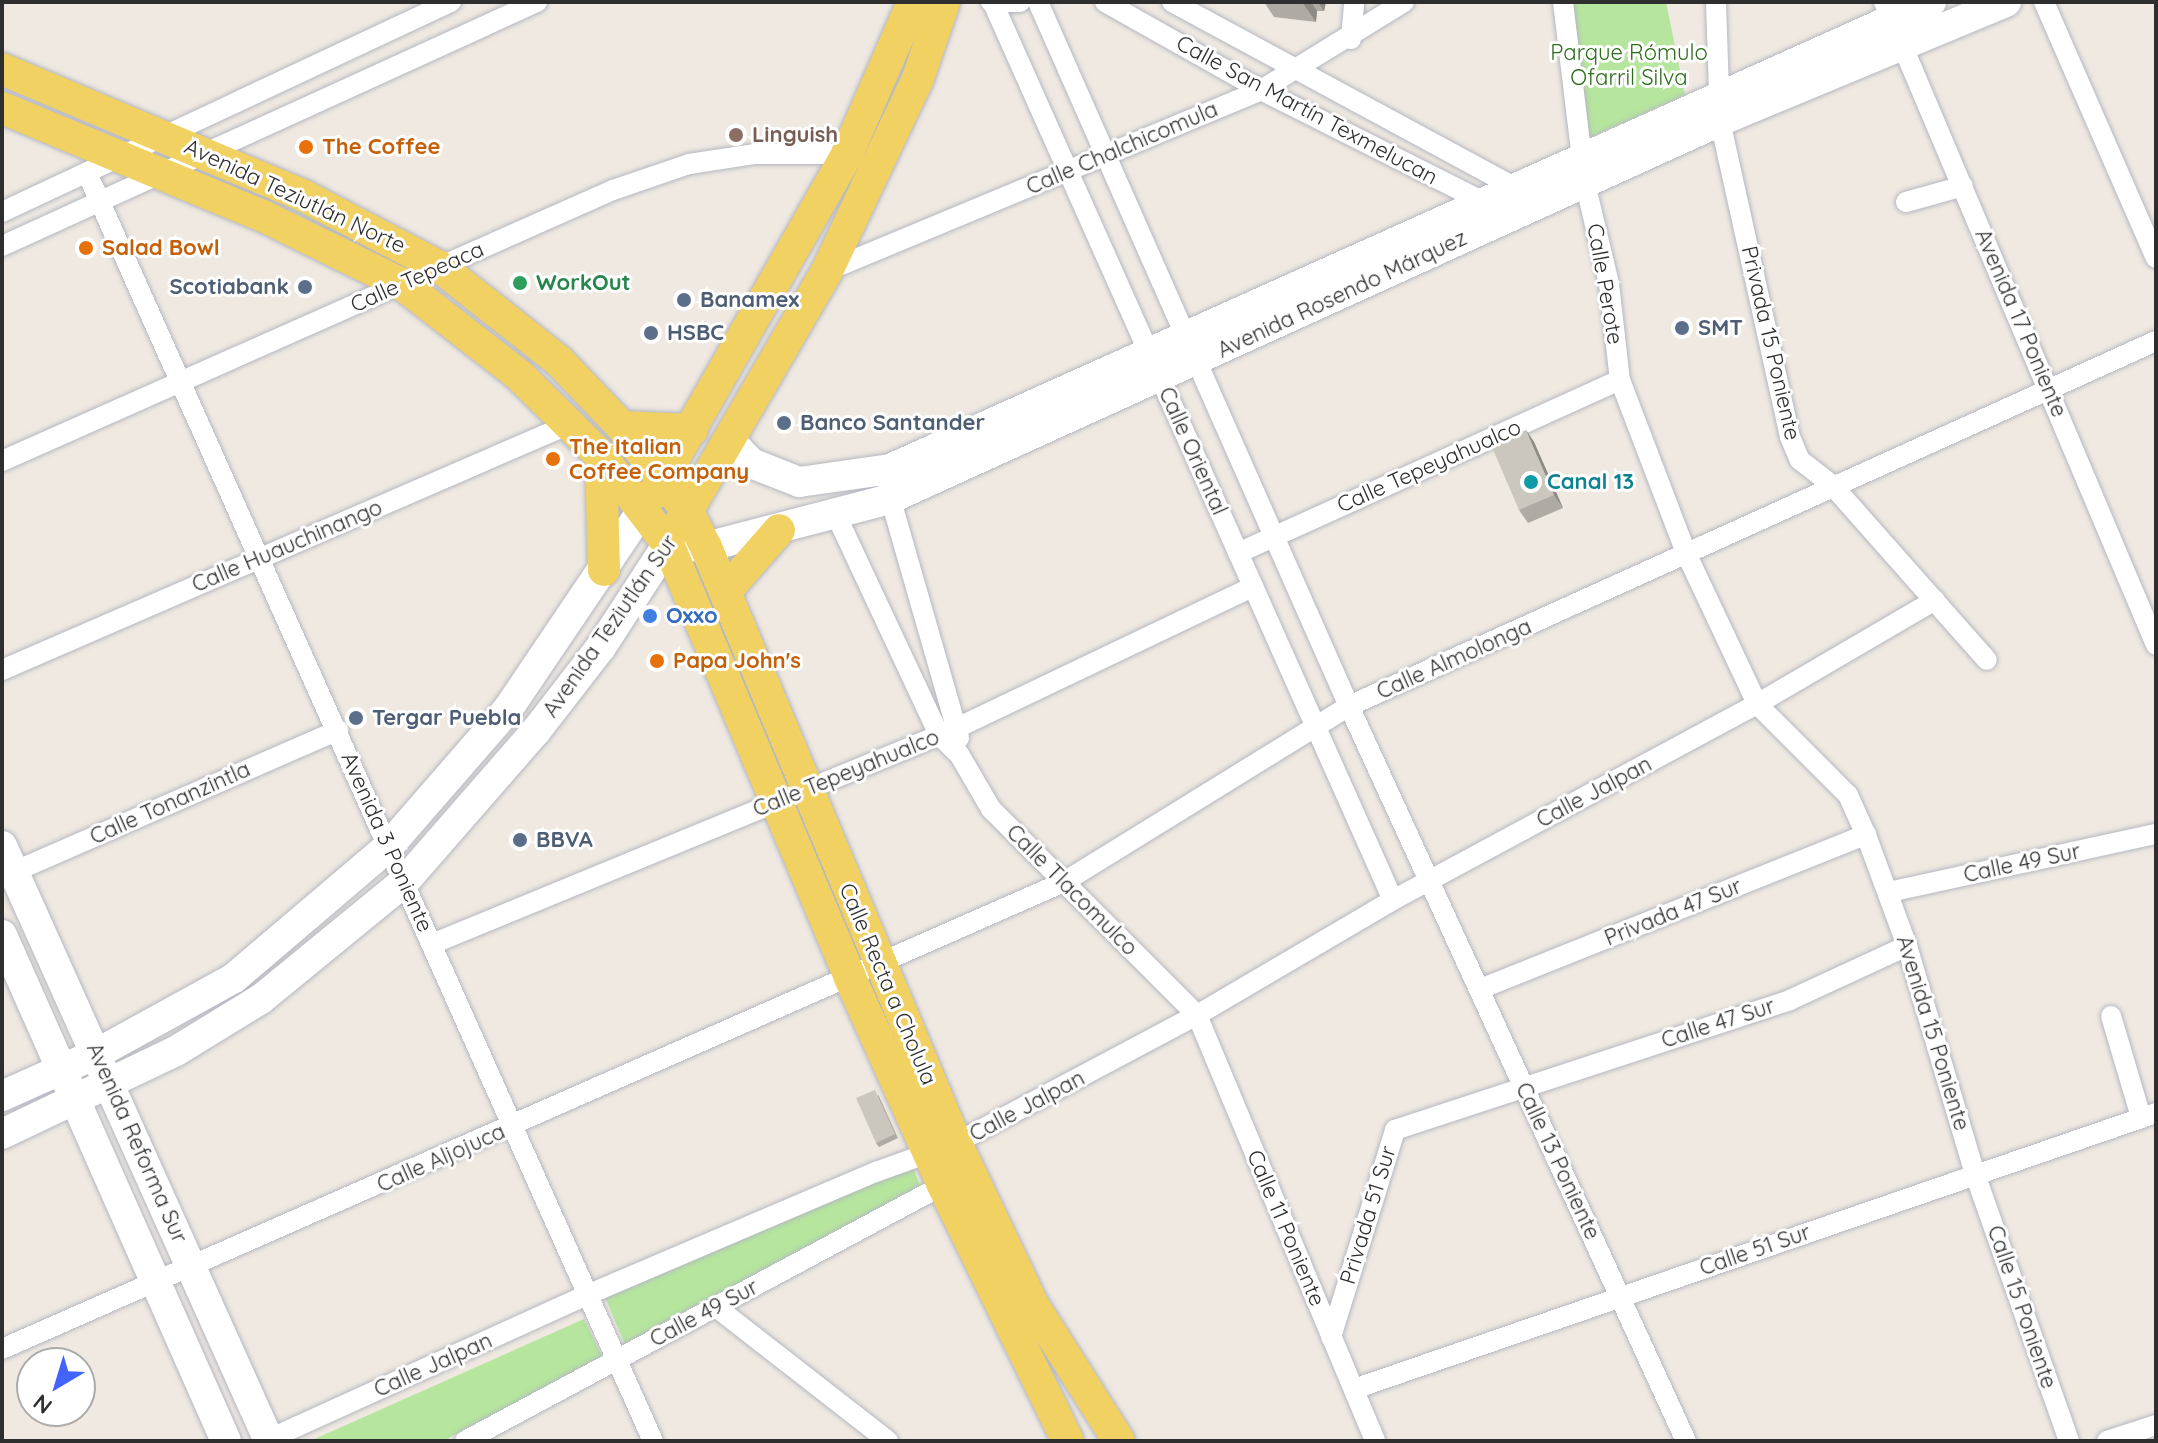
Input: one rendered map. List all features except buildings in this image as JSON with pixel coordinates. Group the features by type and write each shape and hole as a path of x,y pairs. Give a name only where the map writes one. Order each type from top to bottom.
{"main road":[{"name":"Avenida Teziutlán Sur","path":"2,1096 96,1054 234,978 388,847 508,709 604,570 692,430 847,154 913,2"},
{"name":"Avenida Teziutlán Sur","path":"2,1134 110,1085 261,999 405,881 536,731 601,647 668,544 827,271 917,81 944,2"},
{"name":"Avenida Rosendo Márquez","path":"730,441 751,463 799,482 890,469 1191,348 1503,202 1718,109 1931,2"},
{"name":"Avenida Rosendo Márquez","path":"1893,22 2006,2"},
{"name":"Avenida Teziutlán Norte","path":"2,69 304,196 440,267 559,361 622,427 688,512"},
{"name":"Avenida Teziutlán Norte","path":"2,108 279,223 402,284 480,342 572,423 668,544"},
{"name":"Avenida Rosendo Márquez","path":"1503,202 1542,202 1583,170"},
{"name":"Avenida Rosendo Márquez","path":"668,544 706,547 837,517 887,500 1154,364"},
{"path":"622,427 692,430"},
{"path":"601,456 604,570"},
{"name":"Calle Recta a Cholula","path":"688,512 725,592 879,965 942,1148 943,1185 1068,1441"},
{"path":"725,592 779,530"},
{"name":"Calle Recta a Cholula","path":"668,544 850,978 942,1148 1033,1305 1119,1441"},
{"name":"Avenida Reforma Sur","path":"6,865 192,1265 267,1440"},
{"name":"Avenida Reforma Sur","path":"2,935 74,1101 158,1280 226,1441"}],"street":[{"path":"2,212 88,175 451,2"},
{"path":"2,246 207,154 496,11 537,2"},
{"path":"992,2 1020,2"},
{"name":"Calle Oriental","path":"992,2 1393,900"},
{"name":"Calle Oriental","path":"1038,2 1428,882"},
{"name":"Calle San Martín Texmelucan","path":"1105,2 1261,90 1503,202"},
{"name":"Calle San Martín Texmelucan","path":"1172,2 1298,70 1503,202"},
{"path":"1351,39 1354,2"},
{"name":"Calle Chalchicomula","path":"827,271 1261,90 1351,39 1404,2"},
{"name":"Calle Perote","path":"1563,2 1583,170 1609,284 1620,380 1687,555 1757,704"},
{"name":"Privada 15 Poniente","path":"1716,2 1718,109 1790,437 1800,460 1833,486 1987,660"},
{"path":"2044,2 2156,258"},
{"name":"Avenida 17 Poniente","path":"1893,22 2156,645"},
{"name":"Calle Tepeaca","path":"2,461 613,190 689,164 755,154 847,154"},
{"name":"Avenida 3 Poniente","path":"88,175 184,380 653,1441"},
{"path":"1906,202 1963,186"},
{"name":"Calle Almolonga","path":"879,965 1064,882 1349,706 2156,341"},
{"name":"Calle Tepeyahualco","path":"1238,553 1620,380"},
{"name":"Calle Huauchinango","path":"2,670 572,423"},
{"path":"890,469 887,500 959,727 959,754"},
{"name":"Calle Tlacomulco","path":"837,517 939,735 959,754 991,809 1197,1015"},
{"name":"Calle Tepeyahualco","path":"432,944 959,727 1253,587"},
{"name":"Calle Jalpan","path":"267,1440 587,1295 942,1148 1197,1015 1393,900 1757,704 1935,600"},
{"name":"Avenida 15 Poniente","path":"1757,704 1848,795 1889,892 1975,1174"},
{"name":"Calle Tonanzintla","path":"6,865 338,730"},
{"name":"Calle 49 Sur","path":"1889,892 2156,834"},
{"name":"Privada 47 Sur","path":"1480,989 1866,835"},
{"name":"Calle 13 Poniente","path":"1428,882 1622,1296 1686,1441"},
{"name":"Calle 47 Sur","path":"1522,1086 1790,1000 1907,946"},
{"name":"Calle Aljojuca","path":"2,1349 879,965"},
{"name":"Calle 11 Poniente","path":"1197,1015 1375,1441"},
{"path":"2111,1016 2149,1115"},
{"name":"Privada 51 Sur","path":"1331,1337 1395,1130 1522,1086"},
{"name":"Calle 51 Sur","path":"1354,1389 2149,1115"},
{"name":"Calle 15 Poniente","path":"1975,1174 2069,1441"},
{"name":"Calle 49 Sur","path":"465,1441 943,1185"},
{"path":"716,1307 888,1441"},
{"path":"2107,1441 2156,1425"}],"green space":[{"name":"Parque Rómulo Ofarril Silva","path":"1571,2 1666,2 1685,95 1589,138"},
{"path":"912,1165 921,1188 626,1347 605,1297"},
{"path":"584,1319 603,1358 443,1441 310,1441"}],"place":[{"name":"Linguish","path":"736,135"},
{"name":"The Coffee","path":"306,147"},
{"name":"Salad Bowl","path":"86,248"},
{"name":"WorkOut","path":"520,283"},
{"name":"Scotiabank","path":"305,287"},
{"name":"Banamex","path":"684,300"},
{"name":"SMT","path":"1682,328"},
{"name":"HSBC","path":"651,333"},
{"name":"Banco Santander","path":"784,423"},
{"name":"The Italian Coffee Company","path":"553,459"},
{"name":"Canal 13","path":"1531,482"},
{"name":"Oxxo","path":"650,616"},
{"name":"Papa John's","path":"657,661"},
{"name":"Tergar Puebla","path":"356,718"},
{"name":"BBVA","path":"520,840"}]}
